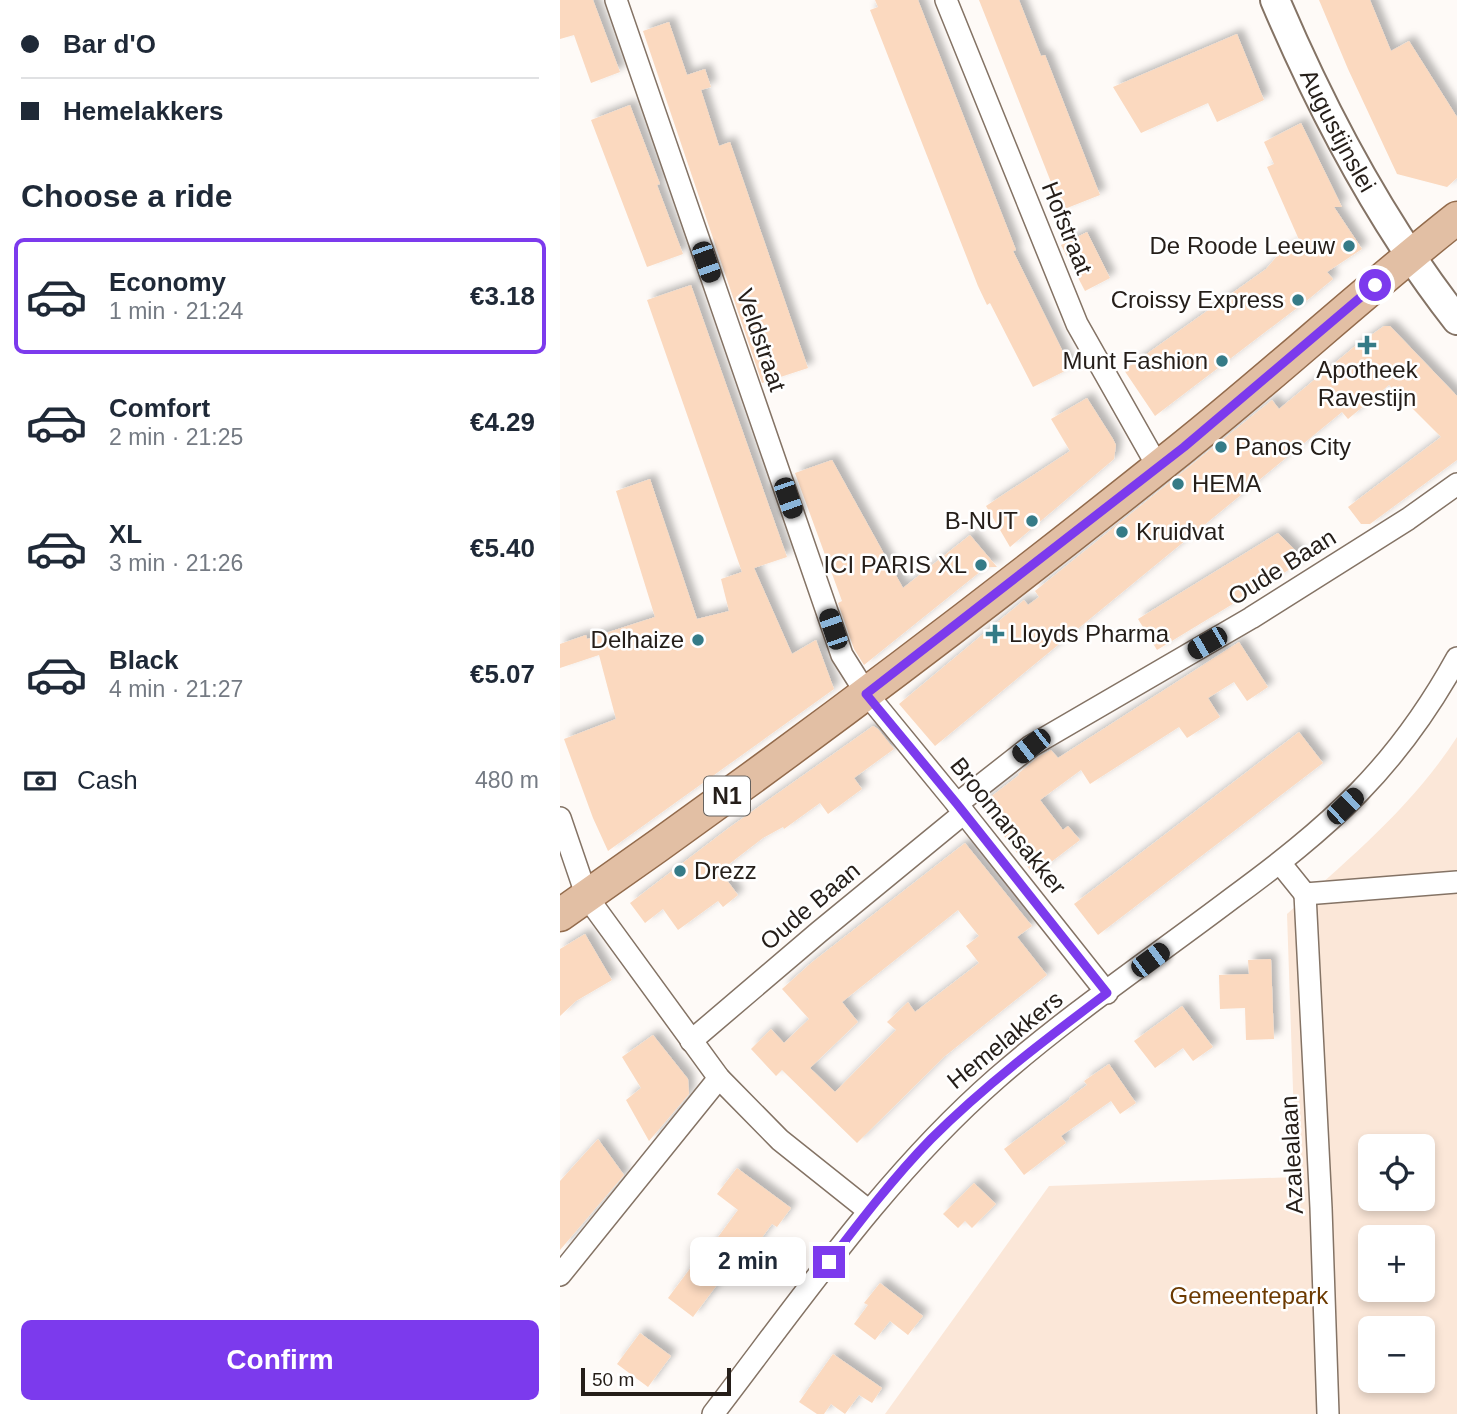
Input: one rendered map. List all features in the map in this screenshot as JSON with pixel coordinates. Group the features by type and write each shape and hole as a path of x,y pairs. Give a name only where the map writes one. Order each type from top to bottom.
{"main road":[{"name":"N1","path":"560,915 866,694 1158,467 1457,218"}],"street":[{"name":"Veldstraat","path":"616,0 842,655 866,694"},
{"name":"Hofstraat","path":"946,0 1077,324 1158,467"},
{"name":"Augustijnslei","path":"1275,0 1297,54 1340,138 1410,258 1457,320"},
{"name":"Oude Baan","path":"691,1041 1031,746 1251,618 1408,519 1457,484"},
{"name":"Hemelakkers","path":"713,1414 869,1211 929,1141 999,1076 1280,863 1331,819 1383,765 1424,712 1457,658"},
{"name":"Broomansakker","path":"866,694 1107,993"},
{"path":"560,818 587,897 719,1079 780,1140 869,1211"},
{"path":"1280,863 1305,894 1457,882"},
{"name":"Azalealaan","path":"1305,894 1321,1208 1328,1414"},
{"path":"560,1275 719,1079"}],"green space":[{"name":"Gemeentepark","path":"1457,737 1457,1414 885,1414 1049,1186 1296,1177 1287,914 1378,832 1420,787"}],"building":[{"path":"560,0 593,0 620,72 591,83 574,35 560,39"},
{"path":"875,0 918,0 1016,250 1013,251 1071,368 1033,387 990,303 987,305 978,286 870,10 878,7"},
{"path":"979,0 1019,0 1041,56 1045,55 1100,195 1062,210"},
{"path":"1319,0 1370,0 1391,51 1409,41 1457,117 1457,178 1447,187 1397,174"},
{"path":"669,22 687,75 705,69 711,87 701,90 719,146 730,142 808,368 762,383 643,31"},
{"path":"1237,34 1264,100 1217,122 1208,103 1141,133 1113,87"},
{"path":"630,105 683,254 647,267 591,120"},
{"path":"1301,123 1342,207 1334,207 1362,249 1327,272 1333,279 1310,298 1155,416 1124,370 1266,269 1278,255 1300,242 1267,167 1274,164 1264,142"},
{"path":"1087,232 1110,278 1085,291 1061,245"},
{"path":"691,285 787,557 754,568 792,654 816,640 834,689 608,851 564,739 616,719 599,655 560,668 560,644 586,635 587,639 655,617 616,491 650,479 697,619 729,611 721,579 742,572 647,300"},
{"path":"1384,326 1390,326 1457,396 1457,460 1370,524 1361,524 1348,507 1441,437 1389,385 1348,419 1342,412 935,746 899,704 1024,600 1028,605 1039,597 1035,591 1272,400 1279,409 1354,347"},
{"path":"1087,398 1116,445 1114,459 1010,547 986,506 1070,451 1051,419"},
{"path":"832,460 903,588 970,535 997,567 986,567 864,665 854,649 838,603 842,601 795,473"},
{"path":"1278,533 1305,560 1157,650 1138,619"},
{"path":"1239,642 1268,687 1247,701 1234,682 1208,698 1220,717 1187,738 1179,727 1090,784 1081,770 1040,800 1063,830 1068,826 1080,840 1034,875 980,805 1038,757 1051,750 1058,758"},
{"path":"873,726 894,749 854,778 862,789 828,814 820,803 784,829 783,827 763,838 720,871 738,895 723,907 718,901 678,930 663,909 645,923 630,903 730,827"},
{"path":"1299,732 1323,763 1098,935 1074,904"},
{"path":"965,843 1032,926 1017,937 1047,975 945,1056 857,1143 782,1070 776,1076 751,1049 771,1029 784,1043 809,1019 782,989 811,963","holes":["958,910 979,936 966,946 979,963 915,1012 908,1002 887,1022 896,1030 835,1092 810,1068 858,1022 842,1002"]},
{"path":"585,934 612,980 576,1001 560,1016 560,949"},
{"path":"1271,959 1274,1039 1246,1040 1245,1008 1220,1009 1219,975 1249,974 1248,960"},
{"path":"1182,1006 1213,1047 1193,1061 1183,1048 1155,1068 1134,1041"},
{"path":"653,1035 688,1079 689,1094 649,1141 626,1100 641,1088 622,1057"},
{"path":"1109,1064 1136,1103 1120,1114 1111,1101 1061,1136 1066,1143 1024,1175 1004,1149 1070,1099 1087,1085 1084,1081"},
{"path":"598,1139 624,1175 560,1250 560,1181"},
{"path":"737,1168 791,1208 777,1227 772,1224 752,1251 746,1246 693,1317 668,1298 738,1210 717,1194"},
{"path":"974,1183 996,1204 972,1228 965,1221 958,1228 943,1214"},
{"path":"880,1283 923,1316 908,1335 890,1321 875,1340 854,1324 868,1305 864,1303"},
{"path":"640,1333 671,1356 648,1387 617,1364"},
{"path":"833,1354 882,1388 872,1403 859,1395 845,1414 831,1404 824,1414 817,1414 799,1402"}],"place":[{"name":"De Roode Leeuw","path":"1349,246"},
{"name":"Croissy Express","path":"1298,300"},
{"name":"Apotheek Ravestijn","path":"1367,345"},
{"name":"Munt Fashion","path":"1222,361"},
{"name":"Panos City","path":"1221,447"},
{"name":"HEMA","path":"1178,484"},
{"name":"B-NUT","path":"1032,521"},
{"name":"Kruidvat","path":"1122,532"},
{"name":"ICI PARIS XL","path":"981,565"},
{"name":"Lloyds Pharma","path":"995,634"},
{"name":"Delhaize","path":"698,640"},
{"name":"Drezz","path":"680,871"}],"route":[{"path":"829,1262 929,1141 961,1110 999,1076 1107,993 866,694 1184,447 1375,285"}]}
